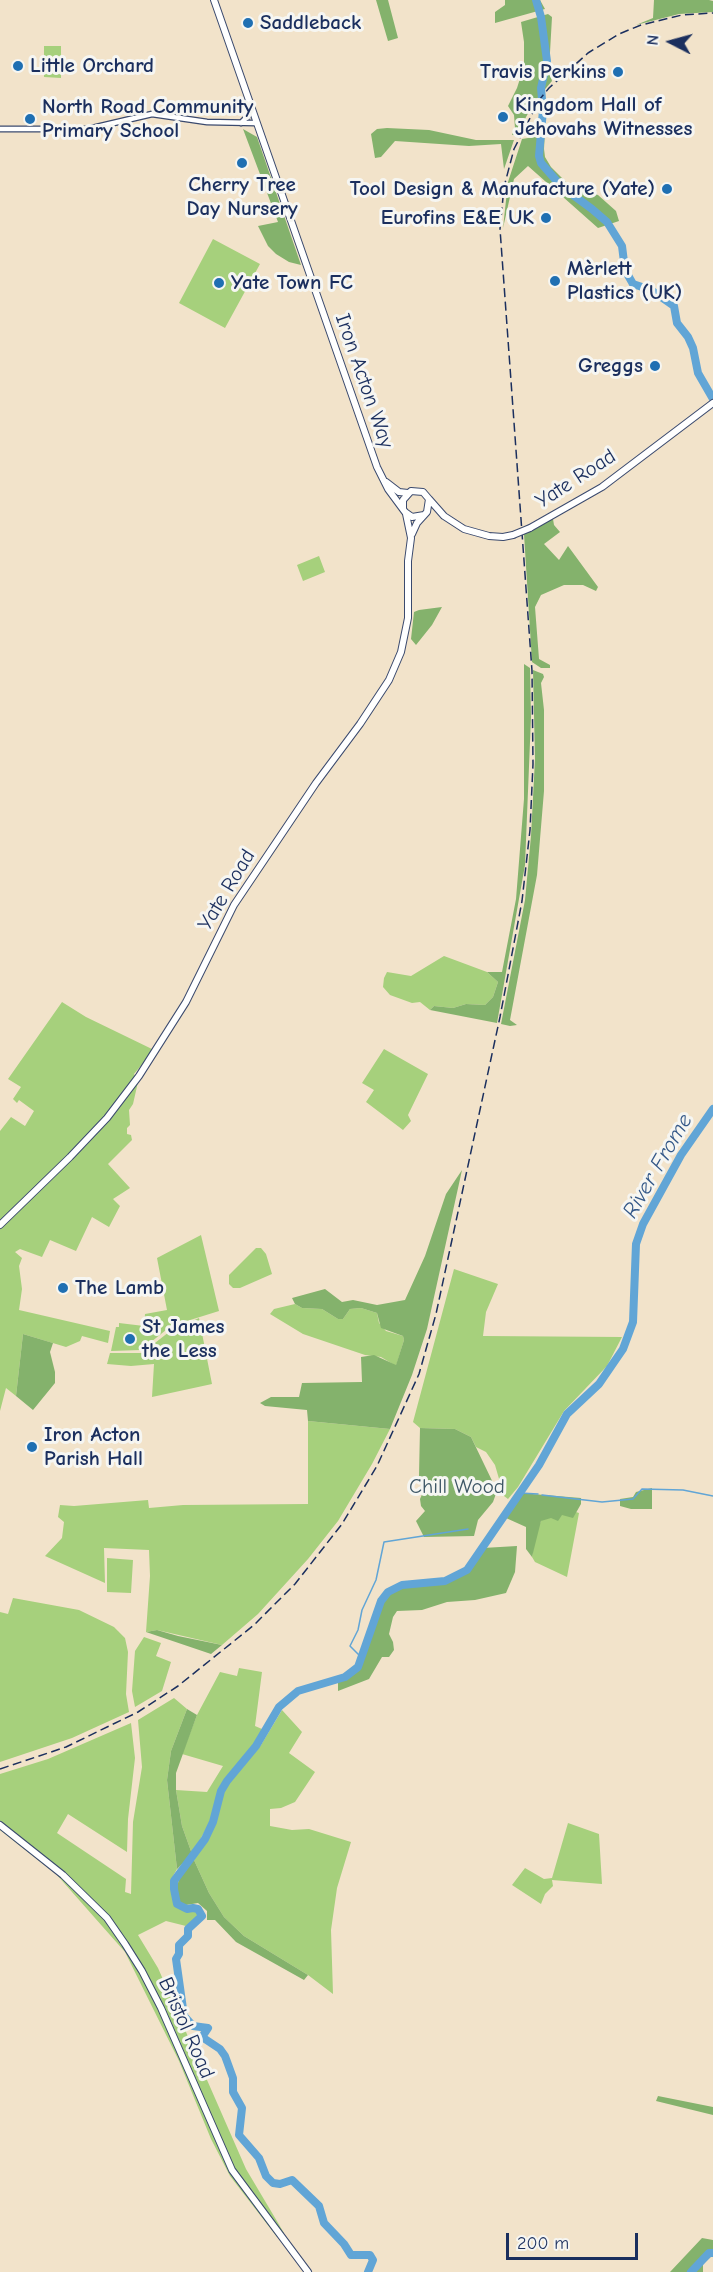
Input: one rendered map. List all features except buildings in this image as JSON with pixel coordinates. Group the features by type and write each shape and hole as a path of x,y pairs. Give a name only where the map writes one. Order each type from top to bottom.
{"main road":[{"name":"Iron Acton Way","path":"214,0 375,461 390,493 405,511"},
{"name":"Yate Road","path":"429,499 444,516 464,529 499,537 513,535 530,528 602,487 712,404"},
{"name":"Iron Acton Way","path":"384,480 396,490 408,493"},
{"path":"419,491 429,499 429,508 425,514 416,518 405,511 403,500 408,493 419,491"},
{"name":"Yate Road","path":"405,511 411,538"},
{"name":"Yate Road","path":"0,1225 107,1118 139,1076 186,1002 234,905 389,680 401,652 408,618 408,561 411,538 417,523 425,514 444,516"},
{"name":"Bristol Road","path":"0,1825 63,1875 107,1918 125,1944 161,2008 232,2170 308,2272"}],"street":[{"path":"241,123 251,108"},
{"path":"0,129 88,129 152,114 207,122 256,123"}],"green space":[{"path":"376,0 388,0 398,38 388,41"},
{"path":"505,0 540,0 545,9 495,23 495,12 505,5"},
{"path":"654,0 709,0 713,1 713,12 679,14 636,25 653,18"},
{"path":"548,14 552,17 549,70 552,81 535,101 516,135 512,135 515,128 514,115 508,106 524,66 521,22"},
{"name":"North Road Community Primary School","path":"44,46 61,46 61,78 44,77"},
{"path":"243,129 257,137 301,265 289,262 276,254 268,246 258,226 278,222"},
{"path":"377,129 429,130 476,140 514,140 504,169 501,144 469,146 395,141 381,157 375,158 371,134"},
{"path":"545,130 545,157 551,167 570,186 598,195 616,211 619,221 598,228 528,166 514,179 503,228 508,182 522,139"},
{"name":"Yate Town FC","path":"213,239 260,264 225,328 179,303"},
{"path":"553,519 554,525 560,532 544,544 559,560 568,546 598,587 596,591 583,585 564,585 541,595 535,607 539,659 550,665 550,668 541,668 532,662 524,534"},
{"path":"319,556 325,572 303,581 297,565"},
{"path":"442,607 432,625 416,645 411,639 414,612"},
{"path":"524,664 530,668 531,717 525,865 497,1023 430,1010 434,1006 453,1008 466,1004 485,1005 493,997 498,982 487,972 502,972 516,899 524,799"},
{"path":"533,670 543,674 544,677 541,683 544,710 544,791 537,875 510,1020 517,1025 510,1026 501,1024 525,900 531,836 535,759"},
{"path":"444,956 487,972 498,982 493,997 485,1005 466,1004 453,1008 434,1006 430,1010 420,1002 412,1003 390,995 383,987 387,972 411,976"},
{"path":"62,1002 86,1017 154,1050 134,1074 138,1082 133,1104 129,1110 130,1125 127,1128 127,1134 131,1135 132,1140 108,1164 130,1188 113,1199 120,1206 109,1227 92,1217 76,1251 50,1240 42,1257 20,1249 15,1252 22,1258 19,1266 22,1289 19,1310 110,1331 108,1343 82,1336 80,1341 66,1347 23,1334 16,1396 6,1388 0,1411 0,1131 11,1117 25,1126 34,1111 19,1100 17,1103 13,1099 21,1087 8,1079"},
{"path":"384,1049 428,1074 408,1115 411,1121 403,1130 366,1102 374,1090 362,1083"},
{"path":"462,1170 427,1329 412,1375 390,1429 308,1421 307,1410 265,1406 260,1403 271,1397 299,1397 302,1383 362,1382 361,1357 374,1355 396,1365 404,1340 403,1336 381,1328 377,1313 361,1308 350,1309 343,1319 338,1319 322,1309 302,1308 295,1304 292,1298 325,1289 342,1302 353,1300 377,1305 405,1300 425,1256 446,1194"},
{"path":"201,1235 219,1311 171,1326 141,1350 111,1351 119,1323 144,1326 145,1314 167,1310 157,1258"},
{"path":"256,1248 261,1248 266,1254 272,1274 240,1288 233,1288 229,1284 229,1275"},
{"path":"454,1269 498,1284 486,1312 483,1336 622,1337 607,1366 564,1411 518,1487 508,1499 504,1496 495,1465 486,1452 476,1447 471,1437 455,1429 420,1428 413,1422"},
{"path":"295,1304 302,1308 322,1309 338,1319 343,1319 350,1309 361,1308 377,1313 379,1323 386,1331 403,1336 404,1340 396,1366 381,1357 365,1355 303,1334 270,1314 274,1309"},
{"path":"199,1318 212,1384 152,1397 154,1364 131,1366 107,1364 110,1353 142,1353 169,1332"},
{"path":"23,1334 53,1343 50,1352 55,1383 33,1410 16,1396"},
{"path":"308,1421 390,1429 338,1521 308,1559 258,1614 222,1645 157,1630 146,1632 150,1576 149,1550 104,1548 105,1583 45,1556 62,1538 64,1522 58,1517 60,1505 148,1500 149,1508 183,1505 308,1504"},
{"name":"Chill Wood","path":"420,1428 455,1429 471,1437 497,1491 493,1502 478,1520 474,1536 424,1537 416,1521 425,1511 420,1499 424,1490 419,1476"},
{"path":"652,1488 652,1509 631,1509 620,1506 620,1499 633,1497 636,1492"},
{"path":"520,1493 581,1498 581,1504 573,1518 562,1515 558,1521 551,1518 541,1521 532,1557 526,1549 526,1527 506,1518 506,1514"},
{"path":"573,1511 579,1513 567,1577 535,1562 532,1557 536,1532 542,1519"},
{"path":"517,1546 515,1572 506,1593 475,1600 447,1602 422,1610 397,1611 393,1617 389,1634 394,1650 389,1657 382,1657 369,1679 338,1691 338,1680 345,1677 362,1658 370,1631 388,1592 402,1585 445,1581 467,1570 483,1548"},
{"path":"107,1558 133,1560 131,1593 107,1592"},
{"path":"13,1598 79,1610 114,1627 125,1638 128,1652 126,1694 129,1712 72,1738 0,1762 0,1612 8,1614"},
{"path":"157,1630 222,1645 211,1654 146,1632"},
{"path":"144,1637 161,1643 156,1656 171,1662 162,1691 135,1707 132,1691 135,1651"},
{"path":"239,1668 262,1672 255,1726 262,1729 255,1745 219,1790 211,1820 192,1854 182,1826 176,1790 207,1792 223,1766 182,1754 197,1715 220,1672 237,1676"},
{"path":"174,1698 187,1709 171,1751 167,1780 177,1869 171,1888 174,1904 184,1911 198,1912 197,1918 186,1926 166,1921 138,1935 158,1968 246,2169 284,2233 277,2237 230,2176 211,2139 179,2061 125,1952 57,1875 0,1830 0,1774 48,1759 131,1723 135,1758 128,1819 127,1852 68,1814 57,1833 126,1879 125,1892 131,1894 133,1822 142,1767 138,1720"},
{"path":"187,1709 197,1715 176,1773 176,1790 182,1826 192,1854 177,1869 167,1780 171,1751"},
{"path":"282,1710 302,1732 289,1753 315,1772 295,1802 281,1808 270,1809 270,1826 292,1830 309,1829 351,1842 337,1888 331,1930 333,1994 308,1975 244,1936 224,1917 209,1893 194,1860 213,1827 229,1782 261,1745"},
{"path":"568,1823 599,1834 602,1884 552,1880 553,1886 545,1894 541,1904 512,1885 525,1868 544,1879 552,1878"},
{"path":"194,1860 209,1893 224,1917 244,1936 308,1975 304,1980 236,1942 215,1920 207,1920 207,1911 198,1903 186,1905 179,1902 176,1891 180,1875"},
{"path":"658,2096 713,2107 713,2115 656,2101"},
{"path":"702,2238 713,2240 713,2255 703,2264 703,2272 670,2272"}],"waterway":[{"name":"River Frome","path":"536,0 541,17 547,61 541,88 543,110 539,156 541,163 562,187 607,222 622,246 625,270 633,284 651,290 674,306 677,323 688,337 693,348 698,373 713,399"},
{"name":"River Frome","path":"368,2272 373,2260 370,2255 351,2255 324,2223 319,2206 292,2180 280,2184 273,2183 266,2176 259,2158 239,2135 242,2108 233,2092 233,2078 225,2056 220,2049 202,2037 208,2028 193,2026 184,2016 176,1959 179,1954 179,1945 188,1936 188,1929 202,1916 198,1909 187,1909 177,1904 174,1881 205,1839 213,1822 221,1791 227,1781 256,1746 279,1707 298,1691 345,1677 358,1667 381,1601 388,1592 402,1585 445,1581 467,1570 539,1465 567,1414 599,1384 623,1349 633,1322 636,1244 643,1224 681,1155 713,1109"},
{"path":"542,1495 602,1502 633,1499 642,1489 683,1490 713,1496"},
{"path":"520,1493 538,1494"},
{"path":"362,1658 350,1646 358,1630 362,1610 376,1580 384,1542 468,1529"},
{"name":"River Frome","path":"691,2272 709,2253 713,2253"}],"railway":[{"path":"0,1769 66,1747 138,1712 178,1686 254,1625 295,1584 342,1524 377,1466 419,1374 436,1314 500,1017 522,901 530,830 533,764 532,671 500,229 504,187 514,149 540,99 588,53 619,34 641,25 682,15 713,13"}],"place":[{"name":"Saddleback","path":"248,23"},
{"name":"Little Orchard","path":"18,66"},
{"name":"Travis Perkins","path":"618,72"},
{"name":"Kingdom Hall of Jehovahs Witnesses","path":"503,117"},
{"name":"North Road Community Primary School","path":"30,119"},
{"name":"Cherry Tree Day Nursery","path":"242,163"},
{"name":"Tool Design & Manufacture (Yate)","path":"667,189"},
{"name":"Eurofins E&E UK","path":"546,218"},
{"name":"Mèrlett Plastics (UK)","path":"555,281"},
{"name":"Yate Town FC","path":"219,283"},
{"name":"Greggs","path":"655,366"},
{"name":"The Lamb","path":"63,1288"},
{"name":"St James the Less","path":"130,1339"},
{"name":"Iron Acton Parish Hall","path":"32,1447"}]}
